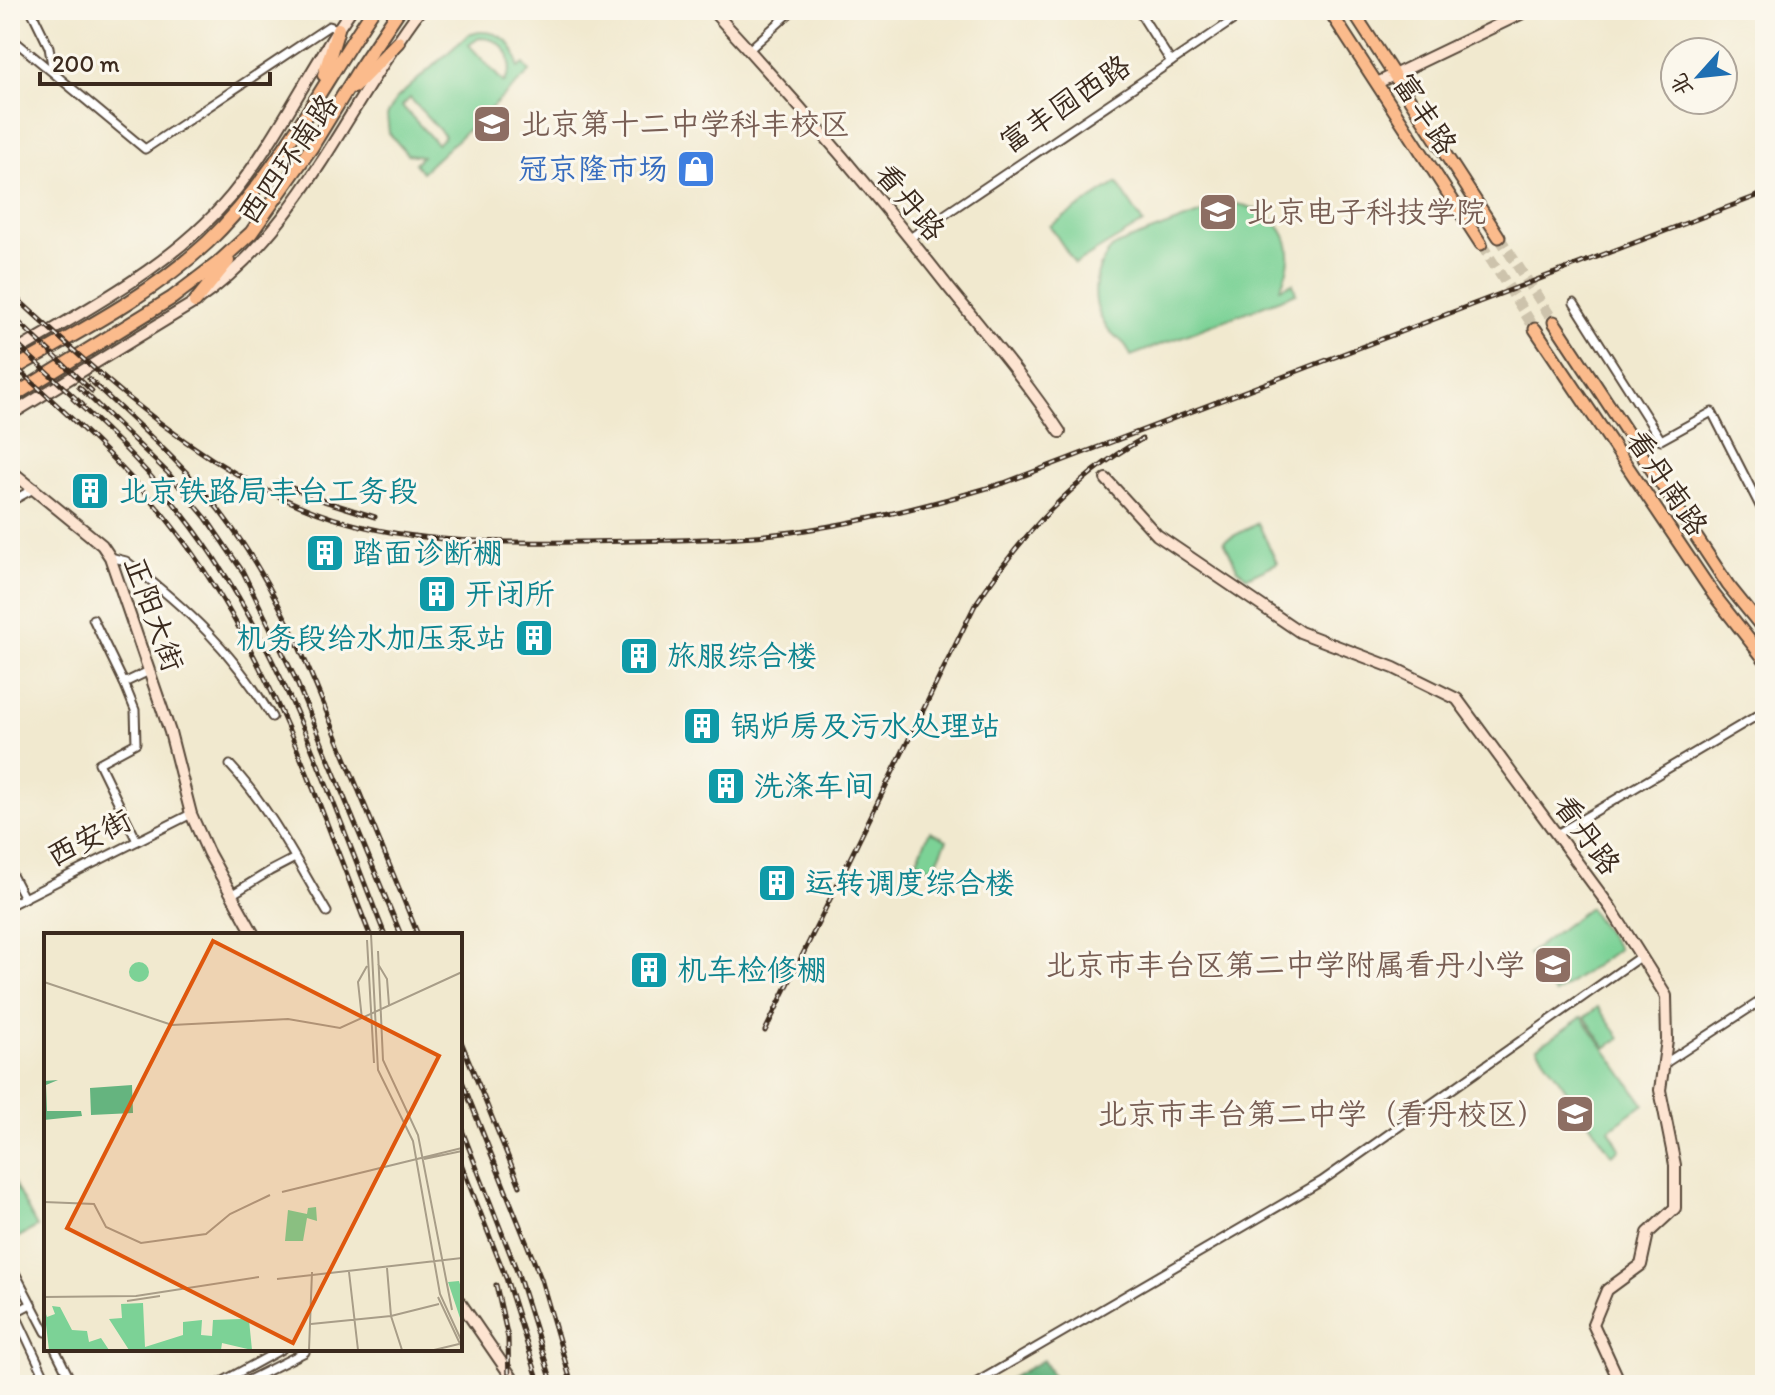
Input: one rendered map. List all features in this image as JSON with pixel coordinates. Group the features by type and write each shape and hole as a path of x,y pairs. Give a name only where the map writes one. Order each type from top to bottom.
{"highway":[{"name":"西四环南路","path":"10,371 134,299 176,270 209,241 245,202 274,163 373,10"},
{"name":"西四环南路","path":"10,398 172,298 251,233 311,148 398,12"},
{"path":"320,89 338,29"},
{"path":"340,101 398,42"},
{"path":"195,302 251,233"}],"main road":[{"name":"富丰路","path":"1329,10 1481,244"},
{"name":"富丰路","path":"1352,10 1393,74"},
{"path":"1393,74 1499,237"},
{"name":"看丹南路","path":"1554,322 1702,547 1765,631"},
{"name":"看丹南路","path":"1535,329 1714,595 1765,660"}],"street":[{"path":"31,10 49,47 53,72"},
{"name":"西四环南路","path":"10,355 140,276 193,234 231,196 260,157 351,10"},
{"name":"西四环南路","path":"10,415 195,302 224,281 298,200 420,10"},
{"name":"看丹路","path":"712,10 750,49 910,238 1040,402 1060,432"},
{"path":"750,49 793,10"},
{"path":"1138,10 1171,62"},
{"name":"富丰园西路","path":"910,238 1248,10"},
{"path":"1377,83 1529,10"},
{"path":"10,37 145,149 272,66 303,42 329,26 338,29"},
{"path":"1574,303 1661,440 1712,412 1765,516"},
{"name":"正阳大街","path":"10,470 102,545 110,557 173,743 191,814 253,933"},
{"name":"看丹路","path":"1106,479 1157,535 1300,632 1394,668 1457,699 1610,907 1666,996 1667,1040 1660,1090 1675,1165 1675,1208 1648,1233 1641,1265 1607,1290 1593,1324 1621,1385"},
{"path":"10,502 35,488"},
{"path":"110,557 126,561 208,630 252,684 272,717"},
{"path":"93,619 135,710 136,743 99,763 137,841"},
{"path":"124,683 149,671"},
{"path":"1557,834 1765,711"},
{"path":"230,765 245,782 327,912"},
{"name":"西安街","path":"10,905 191,814"},
{"path":"231,895 295,858"},
{"path":"10,871 24,898"},
{"path":"972,1385 1322,1181 1641,956"},
{"path":"1664,1064 1765,998"},
{"path":"10,1263 44,1328"},
{"path":"31,1304 12,1314 43,1373 33,1385"},
{"path":"462,1305 517,1385"},
{"path":"56,1351 69,1381"},
{"path":"216,1385 278,1351"},
{"path":"239,1385 304,1351"}],"green space":[{"path":"487,32 501,37 515,53 518,68 524,64 530,72 422,172 415,163 422,156 407,154 389,133 387,116 396,99 468,35","holes":["479,38 496,42 506,52 510,66 504,83 469,45","410,98 445,136 437,144 402,106"]},
{"path":"1117,183 1143,223 1075,264 1050,226"},
{"path":"1228,203 1260,211 1281,229 1289,255 1280,288 1293,283 1296,293 1131,356 1125,344 1103,322 1098,311 1098,275 1108,253 1116,245"},
{"path":"1258,523 1277,563 1247,577 1237,568 1224,541"},
{"path":"930,831 947,840 933,870 916,862"},
{"path":"1589,908 1618,949 1555,994 1528,954"},
{"path":"1598,1007 1620,1038 1606,1048 1585,1017"},
{"path":"1582,1017 1644,1104 1609,1129 1620,1149 1612,1155 1537,1048"},
{"path":"10,1176 37,1227 17,1238 10,1225"},
{"path":"1043,1360 1057,1385 999,1385"}],"tunnel":[{"path":"1499,237 1554,322"},
{"path":"1481,244 1535,329"}],"railway":[{"path":"10,292 116,388 191,446 274,494 318,513 382,531 448,540 713,539 792,532 846,523 1004,483 1765,193"},
{"path":"10,314 92,391"},
{"path":"10,338 83,405"},
{"path":"10,362 129,476 200,564 231,613 283,717 369,933"},
{"path":"89,379 191,477 221,513 259,569 304,657 417,933"},
{"path":"79,387 168,473 206,518 243,572 295,678 400,933"},
{"path":"73,399 131,454 166,494 199,536 241,602 266,647 309,742 384,933"},
{"path":"765,1031 975,605 1029,534 1070,491 1142,439"},
{"path":"278,482 375,517"},
{"path":"462,1044 520,1186"},
{"path":"462,1081 541,1279 572,1385"},
{"path":"462,1130 518,1274 553,1385"},
{"path":"462,1166 506,1278 540,1385"},
{"path":"496,1285 508,1338 509,1385"}],"place":[{"name":"北京第十二中学科丰校区","path":"492,124"},
{"name":"冠京隆市场","path":"696,169"},
{"name":"北京电子科技学院","path":"1218,212"},
{"name":"北京铁路局丰台工务段","path":"90,491"},
{"name":"踏面诊断棚","path":"325,553"},
{"name":"开闭所","path":"437,594"},
{"name":"机务段给水加压泵站","path":"534,638"},
{"name":"旅服综合楼","path":"639,656"},
{"name":"锅炉房及污水处理站","path":"702,726"},
{"name":"洗涤车间","path":"726,786"},
{"name":"运转调度综合楼","path":"777,883"},
{"name":"北京市丰台区第二中学附属看丹小学","path":"1553,965"},
{"name":"机车检修棚","path":"649,970"},
{"name":"北京市丰台第二中学（看丹校区）","path":"1575,1114"}]}
